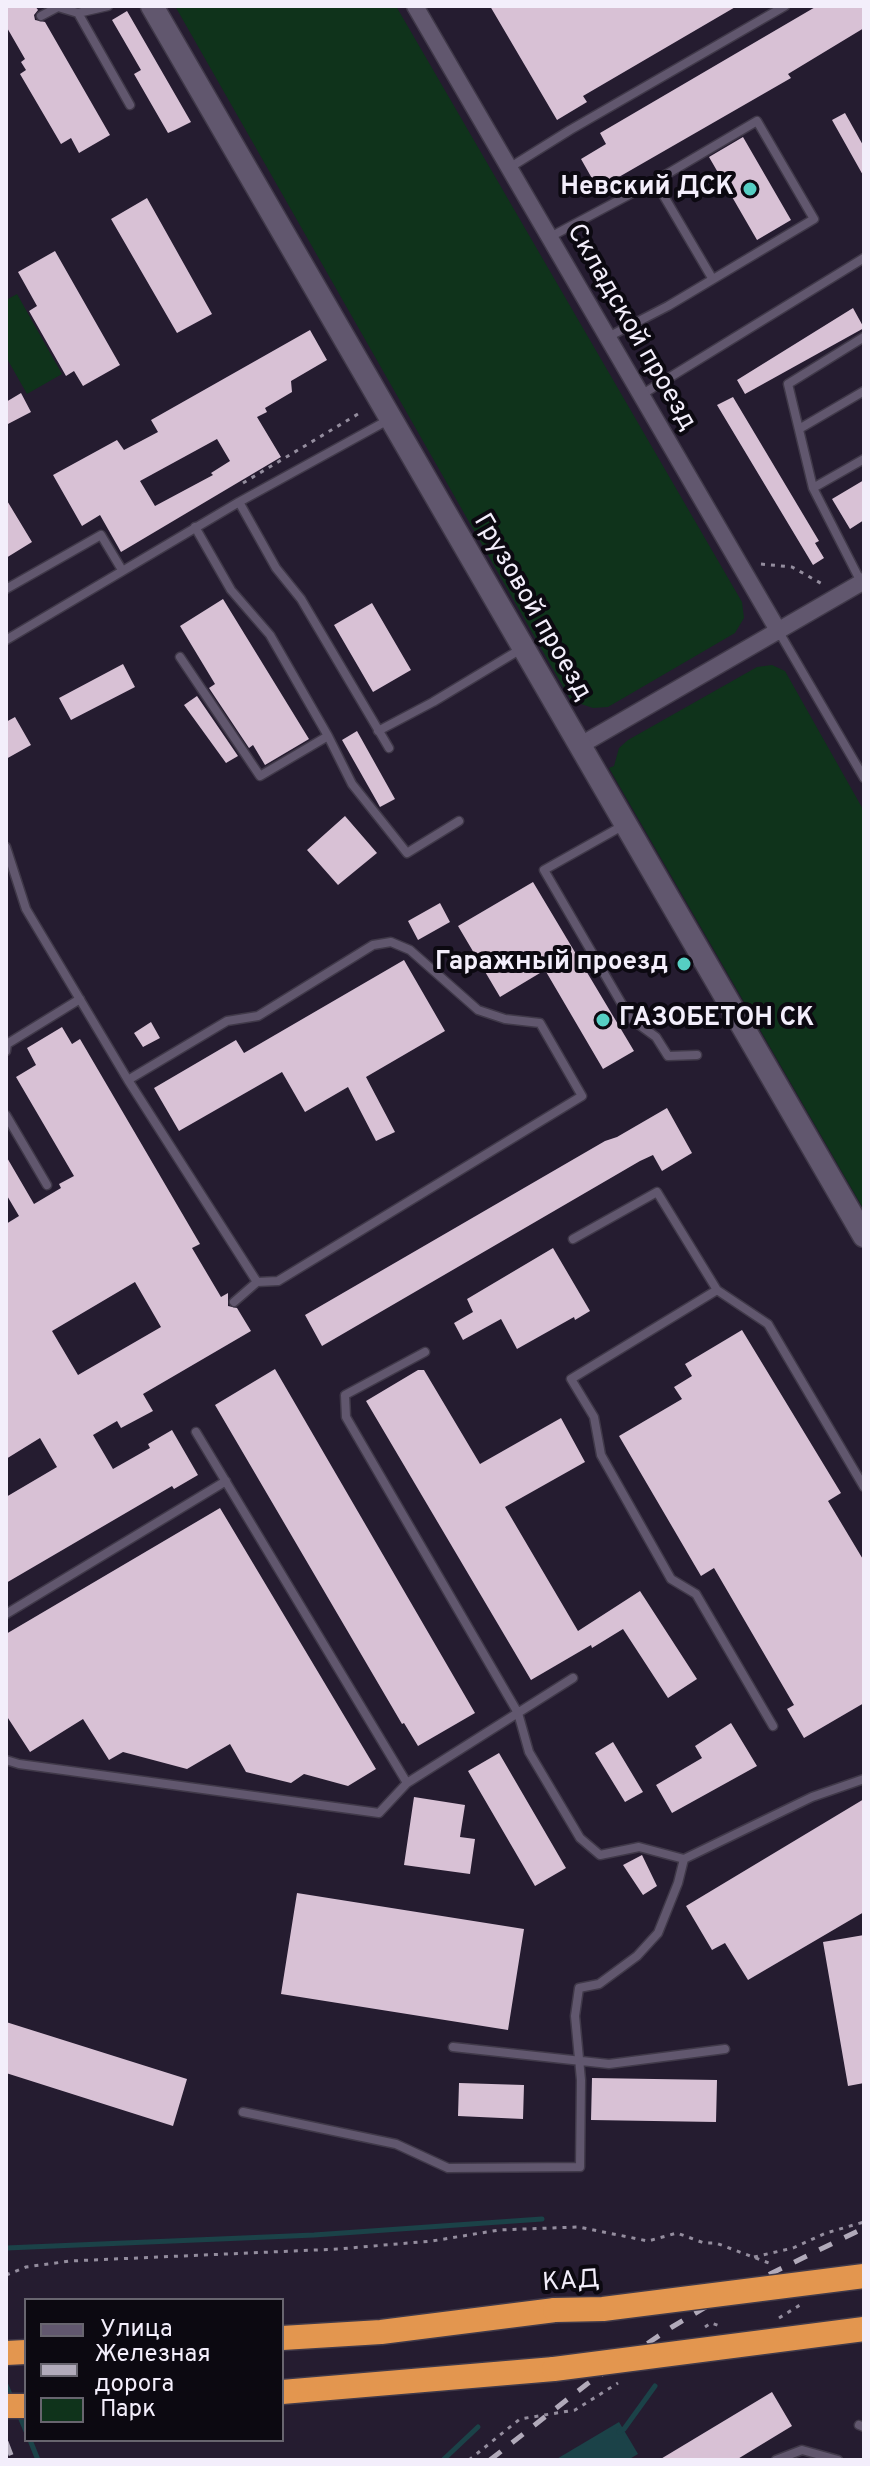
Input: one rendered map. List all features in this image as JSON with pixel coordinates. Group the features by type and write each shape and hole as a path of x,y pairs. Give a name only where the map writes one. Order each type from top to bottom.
{"highway":[{"name":"КАД","path":"284,2338 381,2332 555,2310 603,2309 864,2276"},
{"path":"284,2392 554,2369 864,2329"}],"street":[{"name":"Грузовой проезд","path":"152,6 864,1236"},
{"name":"Складской проезд","path":"415,6 779,632"},
{"path":"579,746 863,582"}],"lane":[{"path":"41,16 58,7 78,13 108,6"},
{"path":"509,168 785,6"},
{"path":"78,13 130,105"},
{"path":"549,237 655,181 757,121 814,219 668,306 608,337"},
{"path":"655,181 712,278"},
{"path":"641,395 864,258"},
{"path":"863,582 813,488 788,384 864,337"},
{"path":"799,429 864,391"},
{"path":"6,640 195,527 391,419"},
{"path":"813,488 864,459"},
{"path":"239,502 276,568 301,599 389,748"},
{"path":"195,527 231,590 270,635 352,784 407,853 459,821"},
{"path":"6,589 101,535 122,570"},
{"path":"779,632 864,778"},
{"path":"378,731 522,648"},
{"path":"180,657 260,776 328,736"},
{"path":"625,824 544,870 630,1018 656,1037 668,1056 697,1055"},
{"path":"6,847 26,909 128,1080 257,1282"},
{"path":"128,1080 227,1021 258,1016 373,945 391,942 410,950 478,1010 505,1019 540,1023 582,1096 278,1281 257,1282 247,1294 234,1302"},
{"path":"6,1051 6,1044 80,999"},
{"path":"6,1115 47,1185"},
{"path":"573,1239 657,1192 717,1290 768,1324 864,1487"},
{"path":"717,1290 571,1379 594,1417 601,1455 671,1579 696,1594 773,1726"},
{"path":"425,1352 345,1395 346,1417 518,1713 529,1752 580,1838 600,1855 639,1847 684,1859 812,1797 864,1779"},
{"path":"196,1432 407,1783"},
{"path":"6,1614 226,1481"},
{"path":"6,1760 379,1813 407,1783 573,1678"},
{"path":"243,2112 396,2144 448,2168 580,2167 580,2061 575,2016 579,1988 599,1984 637,1956 658,1933 684,1859"},
{"path":"453,2047 609,2064 725,2049"},
{"path":"776,2460 802,2450 838,2460"}],"path":[{"path":"760,564 792,567 824,585"},
{"path":"754,2257 793,2248 826,2233 864,2222"},
{"path":"6,2275 26,2267 70,2261 338,2249 432,2241 499,2230 579,2227 648,2241 677,2233 704,2243 716,2243 782,2268"},
{"path":"469,2460 520,2419 575,2410 625,2378"}],"green space":[{"path":"175,6 396,6 742,602 744,618 735,633 608,707 593,708 578,703 574,706"},
{"path":"17,294 62,374 27,394 6,357 6,300"},
{"path":"772,665 785,671 864,811 864,1210 609,768 614,766 619,748 628,740 757,667"}],"shaded area":[{"path":"619,2422 638,2454 628,2460 555,2460"}],"building":[{"path":"6,6 35,6 38,10 35,20 45,22 110,135 79,153 71,138 61,144 20,74 26,70 21,62 25,59 6,26"},
{"path":"490,6 737,6 583,96 587,102 557,120"},
{"path":"817,6 864,6 864,28 788,74 791,78 598,189 581,159 606,144 600,133"},
{"path":"127,11 191,122 168,133 134,74 141,70 112,20"},
{"path":"845,113 864,147 864,177 832,120"},
{"name":"Невский ДСК","path":"743,137 791,220 757,240 709,157"},
{"path":"147,198 212,314 177,333 111,219"},
{"path":"55,251 120,365 83,386 74,371 66,376 29,311 37,306 18,272"},
{"path":"853,308 864,328 745,394 737,380"},
{"path":"310,330 327,360 291,381 292,392 265,408 267,412 257,417 281,457 121,552 100,515 82,526 53,475 117,440 124,450 158,432 151,420","holes":["217,439 230,461 211,473 213,475 155,506 140,481"]},
{"path":"21,393 31,412 6,425 6,402"},
{"path":"733,397 819,541 815,543 824,558 813,565 717,405"},
{"path":"864,480 864,520 850,529 832,499"},
{"path":"6,499 32,542 6,558"},
{"path":"223,599 309,739 265,765 253,745 249,748 209,688 215,684 180,626"},
{"path":"372,603 411,670 373,692 334,625"},
{"path":"123,664 135,687 71,720 59,698"},
{"path":"197,696 238,756 226,763 184,705"},
{"path":"15,717 31,745 6,759 6,722"},
{"path":"357,731 395,799 380,807 342,740"},
{"path":"345,816 377,853 338,885 307,850"},
{"path":"533,882 634,1051 603,1069 545,970 500,997 458,926"},
{"path":"440,903 450,922 418,940 408,921"},
{"path":"404,960 445,1031 366,1077 395,1132 376,1141 348,1087 305,1112 282,1072 179,1131 154,1088 236,1040 244,1053"},
{"path":"151,1022 160,1038 143,1047 134,1033"},
{"path":"62,1027 72,1044 80,1039 200,1244 192,1248 221,1297 228,1293 228,1306 237,1308 251,1331 143,1394 153,1411 121,1428 117,1421 93,1435 113,1469 150,1448 148,1444 172,1430 198,1475 174,1489 172,1486 6,1583 6,1497 57,1467 40,1438 6,1459 6,1224 19,1216 6,1194 6,1156 34,1204 74,1176 16,1077 36,1065 27,1048","holes":["135,1282 161,1327 78,1375 52,1331"]},
{"path":"667,1108 692,1153 662,1171 653,1155 640,1161 322,1346 305,1315"},
{"path":"553,1248 590,1311 517,1349 501,1319 463,1340 454,1323 473,1312 467,1299"},
{"path":"742,1330 841,1493 828,1501 864,1561 864,1703 804,1738 787,1709 794,1705 714,1568 701,1576 619,1436 682,1399 674,1387 692,1376 685,1364"},
{"path":"275,1369 475,1713 418,1746 402,1724 215,1405"},
{"path":"418,1370 424,1370 480,1464 561,1418 585,1462 505,1507 578,1631 640,1591 697,1679 668,1698 623,1629 531,1680 366,1401"},
{"path":"220,1508 376,1769 348,1786 304,1774 291,1783 246,1772 230,1744 187,1769 123,1752 109,1760 83,1719 30,1752 6,1715 6,1634"},
{"path":"731,1723 757,1766 672,1813 656,1785 702,1758 695,1746"},
{"path":"613,1742 643,1792 625,1802 595,1753"},
{"path":"499,1753 566,1868 535,1886 468,1771"},
{"path":"414,1797 465,1805 460,1837 475,1839 470,1874 404,1865"},
{"path":"864,1799 864,1912 748,1980 725,1943 712,1950 686,1906"},
{"path":"642,1855 657,1886 643,1895 623,1865"},
{"path":"297,1893 524,1929 508,2030 281,1994"},
{"path":"864,1935 864,2083 848,2086 823,1942"},
{"path":"6,2022 187,2079 173,2126 6,2073"},
{"path":"592,2078 717,2080 716,2122 591,2120"},
{"path":"459,2083 524,2085 523,2119 458,2116"},
{"path":"772,2392 792,2426 736,2460 659,2460"}],"waterway":[{"path":"6,2248 314,2235 542,2219"},
{"path":"6,2385 12,2399"},
{"path":"619,2432 655,2386"},
{"path":"18,2412 24,2426"},
{"path":"443,2460 478,2427"},
{"path":"31,2442 38,2460"}],"railway":[{"path":"490,2460 587,2384 672,2327 721,2298 864,2228"},
{"path":"6,2442 13,2460"}],"place":[{"name":"Невский ДСК","path":"750,189"},
{"name":"Гаражный проезд","path":"684,964"},
{"name":"ГАЗОБЕТОН СК","path":"603,1020"}]}
